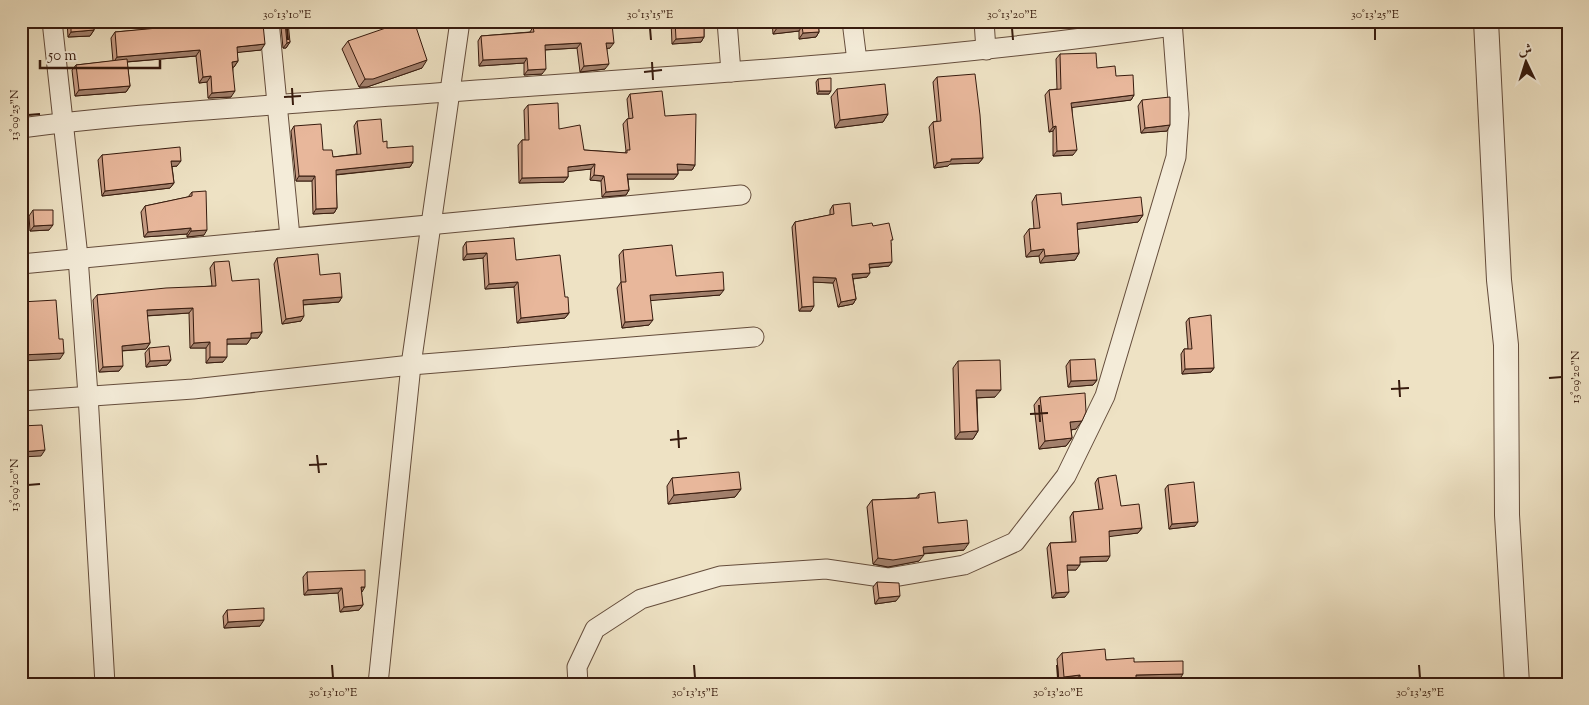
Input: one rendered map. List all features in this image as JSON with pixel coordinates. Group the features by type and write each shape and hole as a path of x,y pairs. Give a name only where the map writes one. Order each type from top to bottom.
{"street":[{"path":"52,21 78,257 105,684"},
{"path":"269,21 290,237"},
{"path":"378,684 411,366 452,91 460,21"},
{"path":"728,21 731,72"},
{"path":"852,21 857,61"},
{"path":"984,21 986,50"},
{"path":"1486,21 1499,280 1506,345 1507,515 1518,684"},
{"path":"21,128 64,122 452,91 731,72 986,50 1172,24 1179,114 1176,157 1105,396 1066,476 1015,542 964,565 888,578 826,569 720,576 641,598 595,630 577,667 578,684"},
{"path":"21,264 78,257 741,195"},
{"path":"21,401 193,389 411,366 754,337"}],"building":[{"path":"71,21 94,21 94,30 71,32"},
{"path":"179,21 242,21 242,26 263,24 265,44 237,47 238,61 232,62 235,91 212,93 211,76 203,77 200,50 117,57 115,32 179,26"},
{"path":"406,21 414,21 427,60 373,79 365,79 348,41"},
{"path":"675,21 704,21 704,37 676,39"},
{"path":"776,21 818,21 819,32 803,33 802,26 777,28"},
{"path":"285,22 288,22 290,42 287,43"},
{"path":"612,24 614,43 606,43 609,64 584,66 581,43 545,45 546,69 528,70 527,58 483,60 481,36 534,32 533,27"},
{"path":"1096,53 1097,68 1115,66 1116,76 1133,75 1134,95 1071,103 1077,150 1057,151 1056,126 1053,127 1049,90 1061,89 1060,54"},
{"path":"127,59 130,86 79,90 76,65"},
{"path":"975,74 983,158 951,159 951,161 937,163 933,122 941,121 937,77"},
{"path":"831,78 831,91 819,91 818,79"},
{"path":"885,84 888,114 840,120 837,89"},
{"path":"662,91 665,116 696,114 695,165 677,164 678,174 627,174 629,190 606,192 604,176 594,175 595,164 568,167 568,177 522,178 522,140 529,140 528,105 558,103 559,129 580,125 584,150 627,153 627,150 630,150 627,119 633,118 630,94"},
{"path":"1170,97 1170,125 1145,128 1142,100"},
{"path":"381,119 383,142 387,141 387,148 413,146 413,162 336,170 337,208 316,209 315,176 299,176 294,126 321,124 323,150 332,150 333,157 361,154 357,121"},
{"path":"180,147 181,161 171,161 174,183 105,191 102,155"},
{"path":"206,191 207,230 191,231 191,228 148,232 145,206 192,196 192,192"},
{"path":"1061,193 1062,205 1141,197 1143,215 1077,223 1079,253 1045,256 1044,249 1031,251 1029,229 1040,228 1036,195"},
{"path":"850,203 852,226 872,223 873,226 889,223 893,240 891,240 892,262 869,264 870,273 852,274 856,299 841,302 836,278 813,277 814,306 802,307 795,222 834,214 833,205"},
{"path":"33,210 53,210 53,225 34,226"},
{"path":"514,238 516,260 560,255 569,313 521,318 518,282 489,284 487,253 467,254 466,242"},
{"path":"672,245 676,276 723,272 724,290 650,295 653,320 625,322 621,282 626,282 623,250"},
{"path":"318,254 320,275 340,273 342,297 303,300 304,316 286,319 277,258"},
{"path":"229,261 232,281 259,279 262,332 251,333 251,338 227,339 227,357 210,357 210,342 194,343 193,308 147,310 150,343 122,346 123,366 103,367 97,295 166,288 216,286 214,262"},
{"path":"56,300 59,339 63,339 64,353 21,355 21,302"},
{"path":"1211,315 1214,368 1185,369 1184,349 1192,349 1189,318"},
{"path":"169,346 171,360 150,361 149,348"},
{"path":"1095,359 1097,380 1071,381 1070,360"},
{"path":"1000,360 1001,390 976,390 978,431 960,432 958,361"},
{"path":"1085,393 1086,412 1082,421 1070,422 1072,438 1045,441 1040,397"},
{"path":"42,425 45,450 21,452 21,426"},
{"path":"739,472 741,489 674,495 672,478"},
{"path":"1116,475 1121,506 1139,504 1142,528 1109,531 1110,556 1080,557 1080,565 1067,565 1069,592 1056,593 1050,543 1076,542 1073,512 1103,509 1098,478"},
{"path":"1194,482 1198,522 1172,524 1168,485"},
{"path":"935,492 938,523 967,520 969,543 923,547 924,555 893,560 878,558 872,500 919,498 919,494"},
{"path":"365,570 365,587 361,587 363,605 344,607 342,588 308,590 307,572"},
{"path":"877,582 899,583 900,596 879,598"},
{"path":"264,608 264,620 228,622 227,610"},
{"path":"1105,649 1106,660 1134,658 1134,662 1183,661 1183,674 1136,675 1136,679 1128,680 1128,684 1080,684 1080,675 1064,677 1062,653"},
{"path":"652,679 665,679 665,684 652,684"}]}
